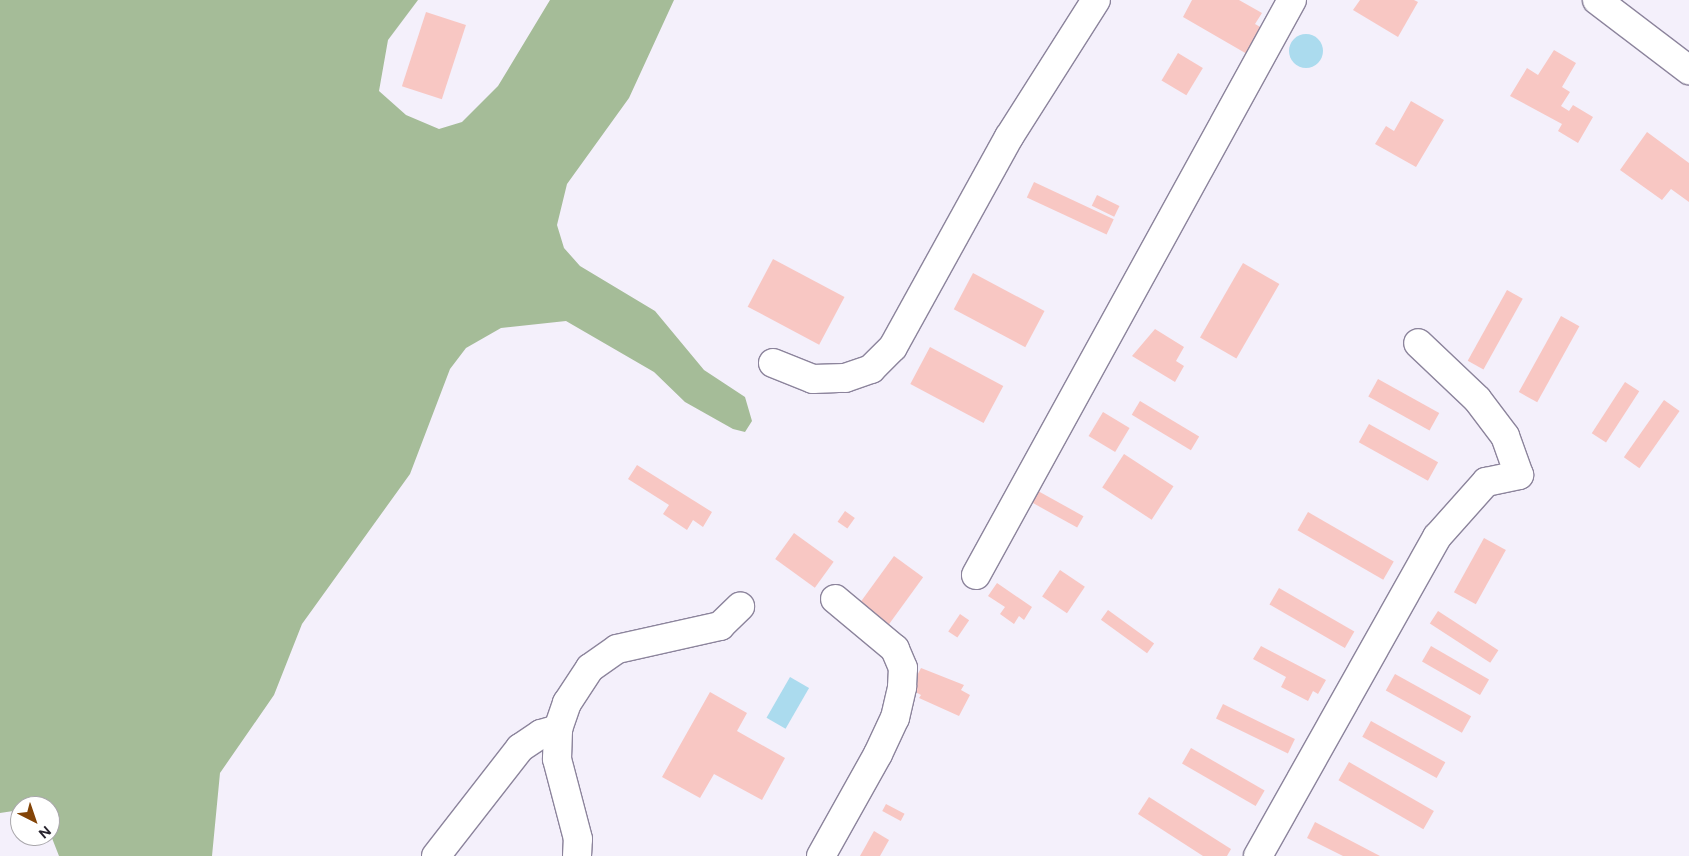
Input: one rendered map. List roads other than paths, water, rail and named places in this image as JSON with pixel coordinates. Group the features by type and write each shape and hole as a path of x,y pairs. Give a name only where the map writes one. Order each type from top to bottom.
{"street":[{"path":"773,363 813,379 845,378 871,369 893,347 1009,137 1096,0"},
{"path":"976,575 1292,0"},
{"path":"1597,0 1689,70"},
{"path":"1258,856 1437,537 1486,482 1519,475 1505,436 1477,398 1418,343"},
{"path":"821,856 878,754 895,718 902,687 903,668 895,649 835,599"},
{"path":"577,856 578,839 558,768 558,729 567,703 590,668 617,649 720,626 740,607"},
{"path":"436,856 520,748 541,734 558,729"}],"water":[{"path":"1306,34 1313,35 1318,39 1322,44 1322,58 1318,63 1313,67 1306,68 1299,67 1294,63 1290,58 1289,51 1290,44 1294,39 1299,35"},
{"path":"790,677 809,688 786,729 766,718"}]}
